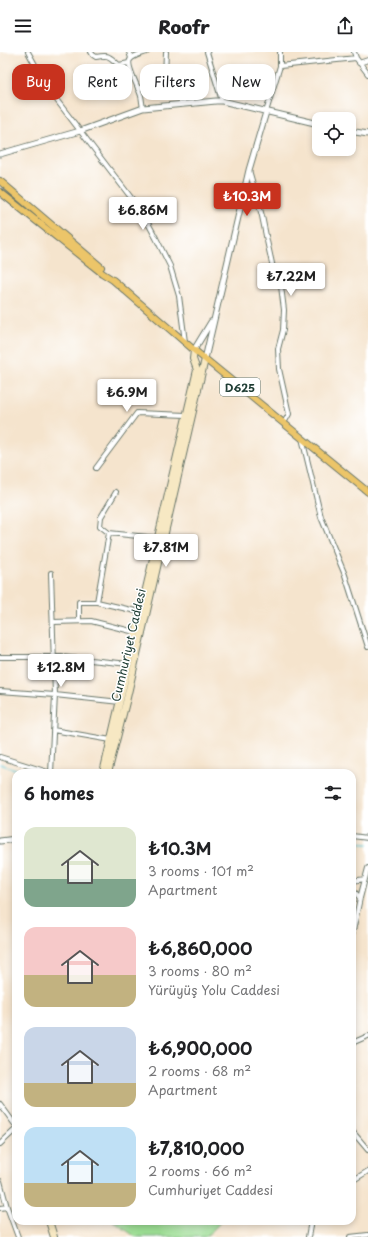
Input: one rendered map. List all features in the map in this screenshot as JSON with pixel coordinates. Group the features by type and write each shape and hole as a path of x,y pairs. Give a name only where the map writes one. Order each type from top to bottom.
{"main road":[{"name":"D625","path":"0,181 105,270 113,280"},
{"name":"D625","path":"0,192 113,280 194,350 368,492"},
{"name":"Cumhuriyet Caddesi","path":"109,769 126,702 135,632 197,370 192,359 194,350"},
{"name":"Cumhuriyet Caddesi","path":"104,769 120,702 131,665 205,359"},
{"path":"50,1225 54,1237"}],"street":[{"path":"28,52 48,90 142,212 170,266 179,296 185,342"},
{"path":"91,52 96,57 106,55 110,56 118,64"},
{"path":"129,64 131,58 130,52"},
{"path":"131,58 146,52"},
{"path":"138,89 165,76 166,52"},
{"path":"207,52 222,101"},
{"path":"205,359 249,170 280,66 280,52"},
{"path":"354,52 359,63 368,74"},
{"path":"280,66 356,58"},
{"path":"359,63 368,60"},
{"path":"132,74 143,108"},
{"path":"0,154 80,131 143,108 222,101 312,122"},
{"path":"356,132 368,134"},
{"path":"249,170 262,216 273,268 281,286 284,310 283,330 278,349 279,369 289,414 284,423"},
{"path":"194,350 214,318"},
{"path":"96,468 137,413 186,416"},
{"path":"302,437 321,517 345,575 368,647"},
{"path":"116,492 101,517 100,526 109,533 157,538"},
{"path":"97,602 109,533"},
{"path":"51,573 55,695 51,769"},
{"path":"79,621 79,602 97,602 140,612"},
{"path":"53,622 90,621 135,632"},
{"path":"0,657 54,657 131,665"},
{"path":"0,692 55,695 120,702"},
{"path":"53,730 111,740"},
{"path":"0,757 38,769"},
{"path":"356,836 368,838"},
{"path":"0,841 12,840"},
{"path":"356,917 368,868"},
{"path":"356,880 365,879"},
{"path":"356,894 360,898"},
{"path":"356,1041 368,1036"},
{"path":"0,1104 12,1122"},
{"path":"0,1144 12,1132"},
{"path":"356,1136 368,1150"},
{"path":"356,1179 368,1171"},
{"path":"0,1181 12,1221"},
{"path":"0,1208 7,1207"},
{"path":"14,1225 18,1237"},
{"path":"308,1237 310,1225"},
{"path":"350,1237 368,1234"}],"green space":[{"path":"119,1225 218,1225 205,1237 136,1237"}],"waterway":[{"path":"0,764 15,769"},
{"path":"356,843 368,844"}]}
